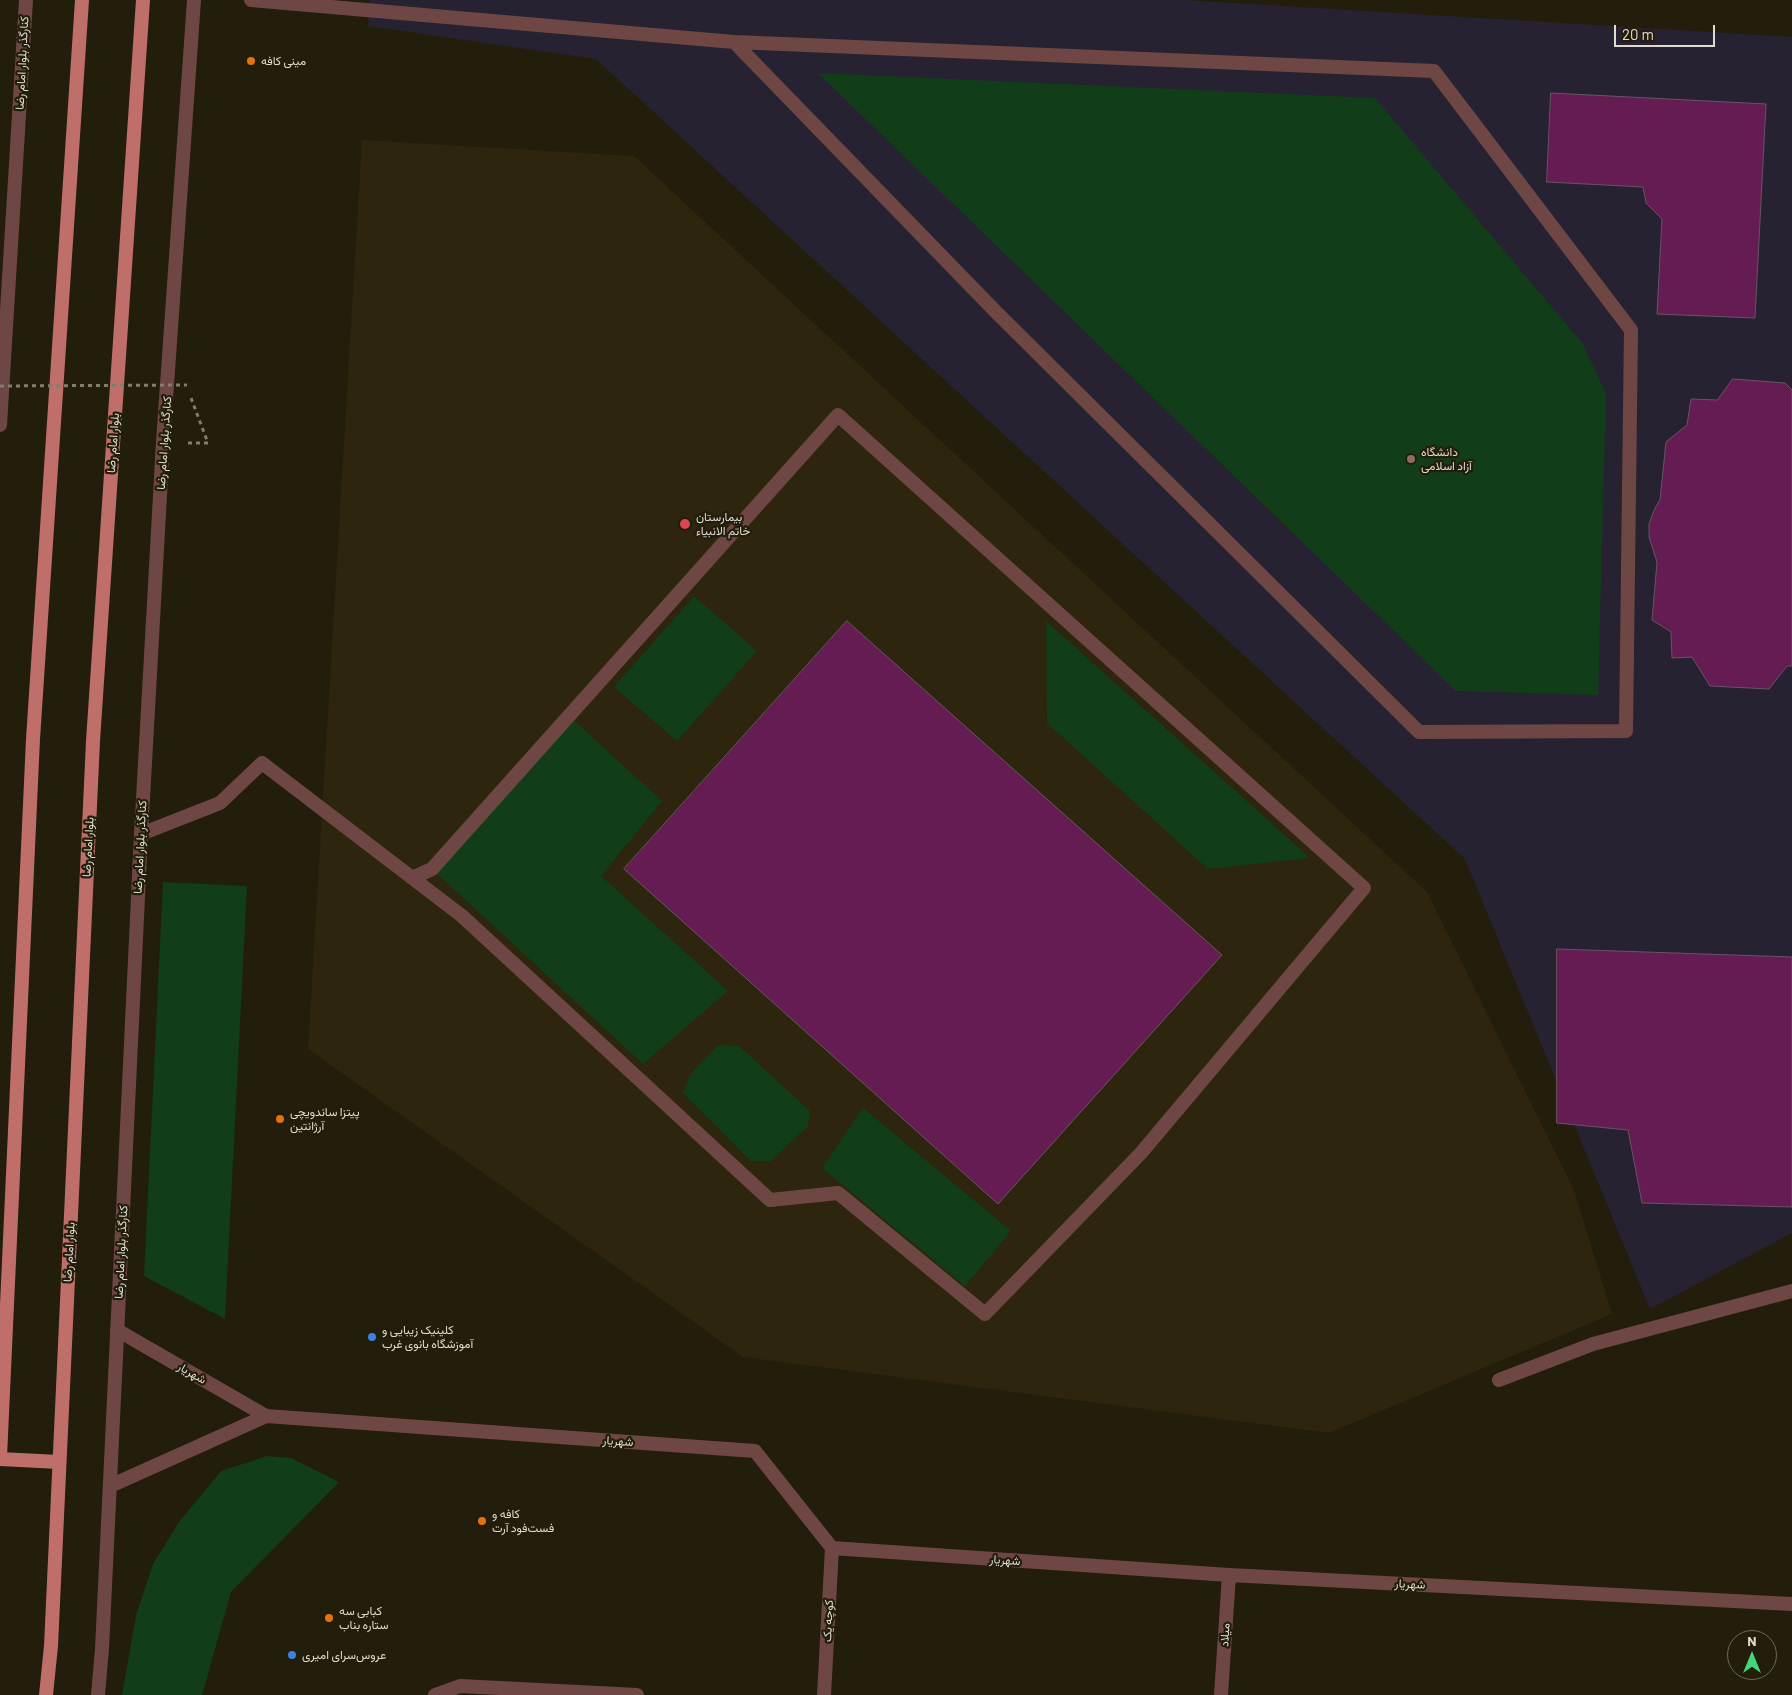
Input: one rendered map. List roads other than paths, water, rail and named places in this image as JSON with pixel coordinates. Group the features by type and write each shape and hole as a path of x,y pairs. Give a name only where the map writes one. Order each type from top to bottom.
{"main road":[{"path":"59,1462 0,1458 32,739 82,0"},
{"name":"بلوار امام رضا","path":"46,1695 51,1646 93,741 143,0"}],"street":[{"name":"کنارگذر بلوار امام رضا","path":"0,425 26,0"},
{"name":"کنارگذر بلوار امام رضا","path":"98,1695 110,1486 140,834 164,432 194,0"},
{"path":"251,0 734,42 1434,71 1631,330 1626,731 1418,732 995,311 734,42"},
{"path":"140,834 220,803 262,763 412,878 462,916 770,1200 838,1193 985,1314 1141,1153 1364,888 838,414 432,869 412,878"},
{"path":"1499,1380 1593,1344 1792,1291"},
{"name":"شهریار","path":"117,1330 266,1416 755,1450 832,1548 1229,1575 1792,1604"},
{"name":"شهریار","path":"110,1486 266,1416"},
{"name":"کوچه یک","path":"824,1695 832,1548"},
{"name":"میلاد","path":"1221,1695 1229,1575"},
{"path":"435,1695 460,1686 637,1695"}],"place":[{"name":"مینی کافه","path":"251,61"},
{"name":"دانشگاه آزاد اسلامی","path":"1411,459"},
{"name":"بیمارستان خاتم الانبیاء","path":"685,524"},
{"name":"پیتزا ساندویچی آرژانتین","path":"280,1119"},
{"name":"کلینیک زیبایی و آموزشگاه بانوی غرب","path":"372,1337"},
{"name":"کافه و فست‌فود آرت","path":"482,1521"},
{"name":"کبابی سه ستاره بناب","path":"329,1618"},
{"name":"عروس‌سرای امیری","path":"292,1655"}]}
